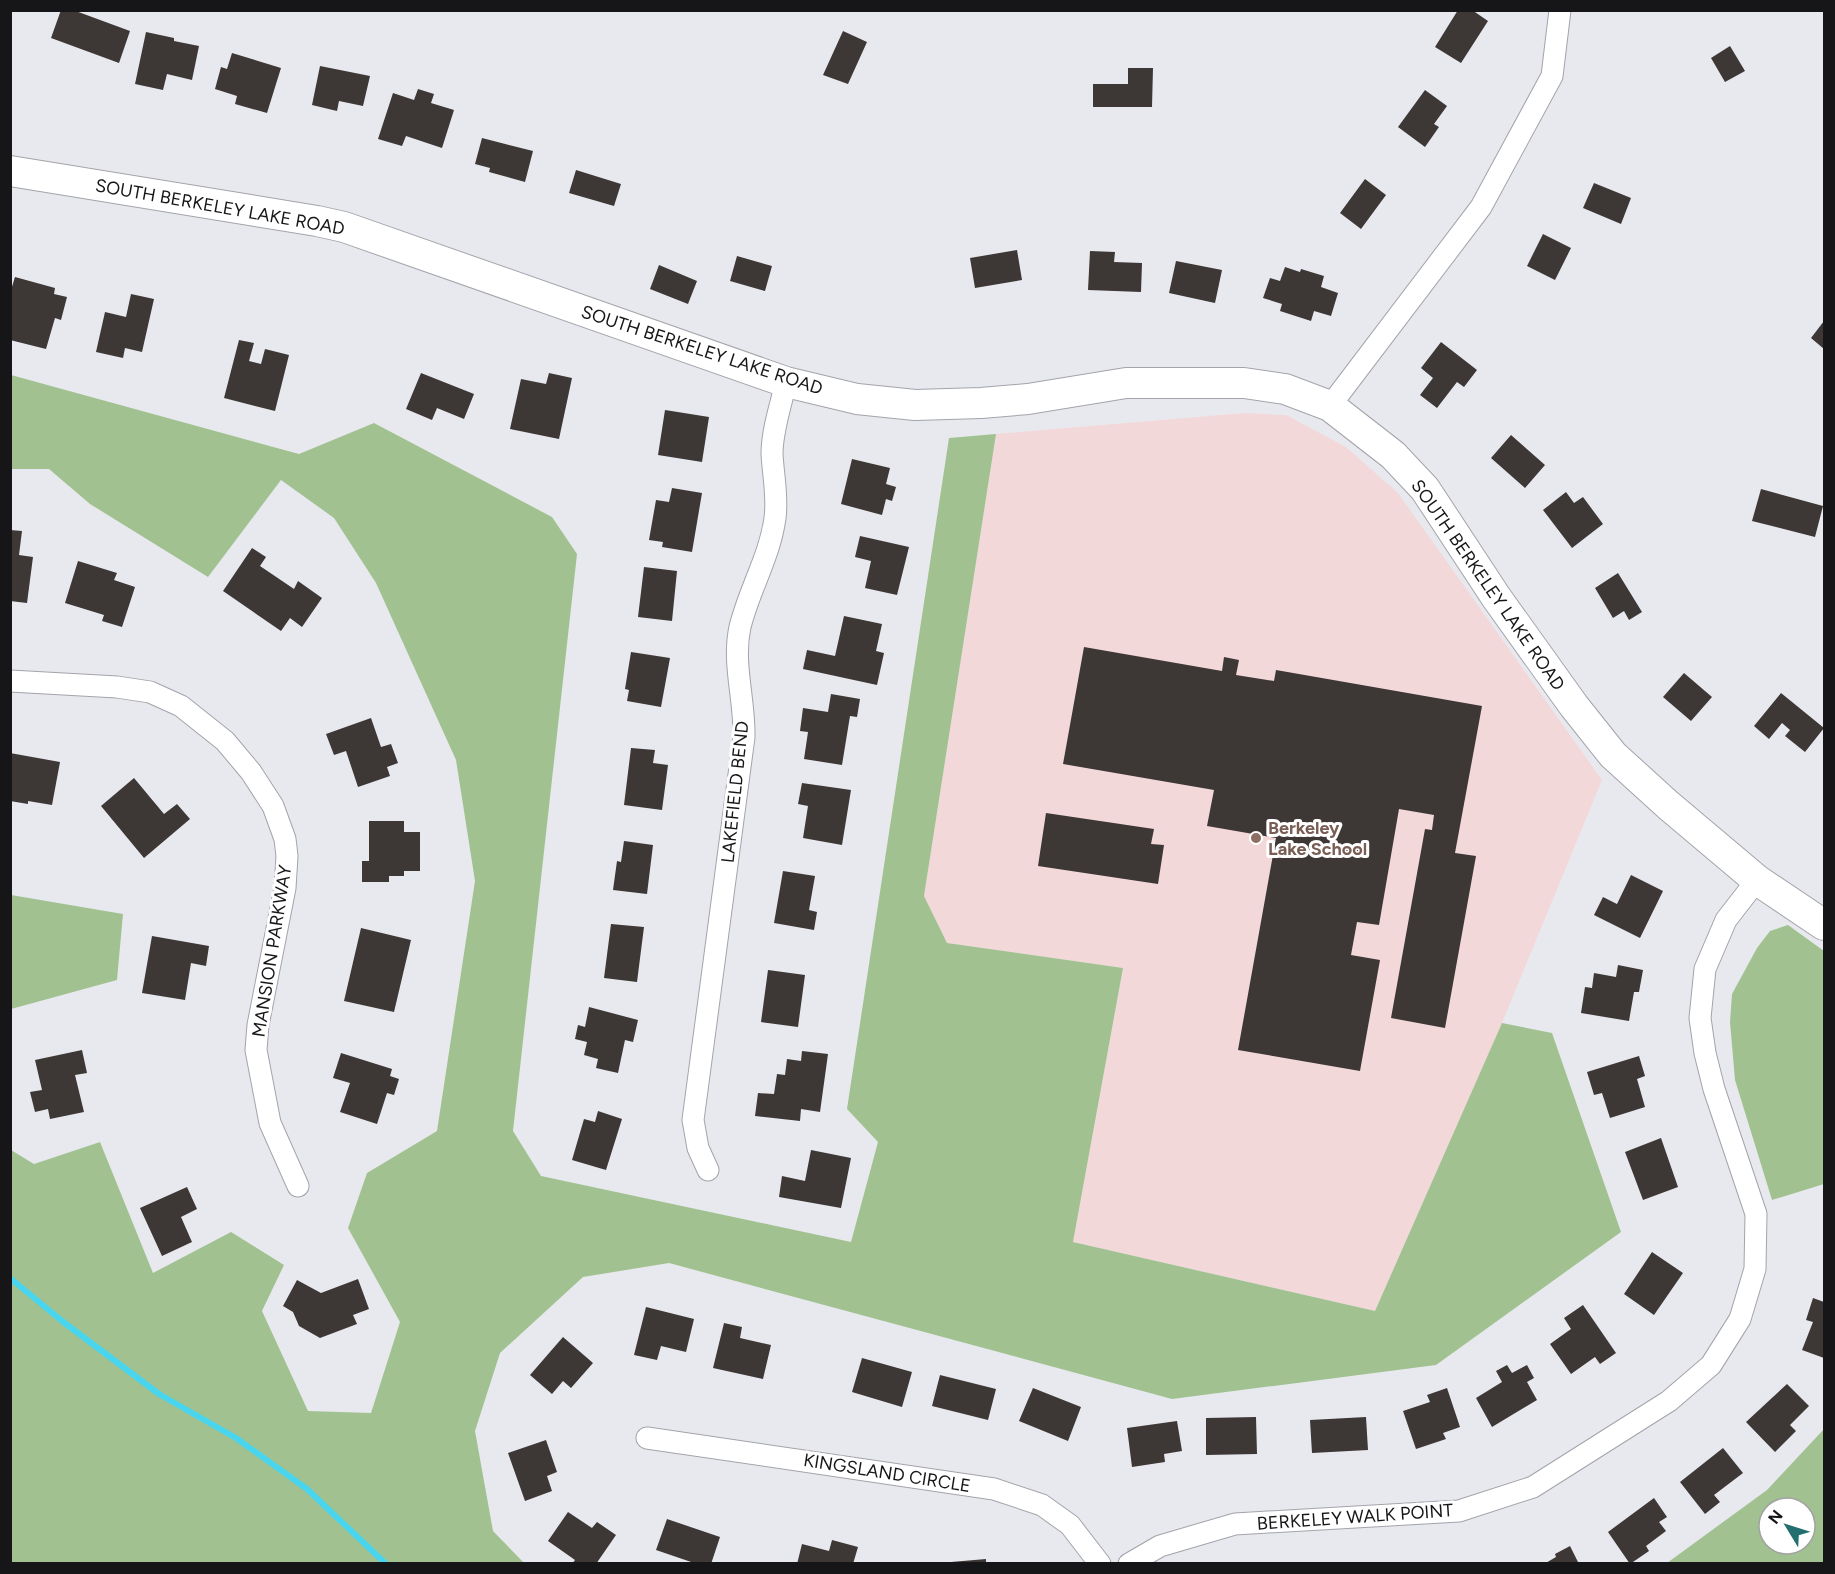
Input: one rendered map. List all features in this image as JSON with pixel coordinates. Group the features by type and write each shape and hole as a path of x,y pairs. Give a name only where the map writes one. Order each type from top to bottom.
{"street":[{"path":"1330,406 1481,207 1552,76 1560,10"},
{"name":"SOUTH BERKELEY LAKE ROAD","path":"10,171 344,227 786,382 857,399 915,405 981,403 1028,399 1126,383 1244,383 1285,389 1330,406 1393,455 1425,489 1496,597 1574,706 1613,755 1668,806 1757,880 1824,925"},
{"name":"LAKEFIELD BEND","path":"708,1170 698,1148 693,1120 744,737 738,645 740,627 776,515 773,438 786,382"},
{"name":"MANSION PARKWAY","path":"10,681 117,687 150,692 181,706 225,741 251,772 273,806 285,839 287,856 285,888 258,1025 256,1050 270,1123 297,1186"},
{"name":"BERKELEY WALK POINT","path":"1129,1563 1160,1546 1235,1524 1459,1511 1533,1487 1669,1401 1711,1365 1740,1319 1755,1269 1756,1214 1714,1089 1705,1053 1700,1018 1705,969 1726,920 1757,880"},
{"name":"KINGSLAND CIRCLE","path":"647,1438 994,1490 1042,1504 1070,1525 1100,1563"}],"shaded area":[{"name":"Berkeley Lake School","path":"1244,413 1286,415 1346,447 1398,493 1602,780 1502,1023 1375,1311 1073,1242 1123,968 947,943 924,896 996,434"}],"green space":[{"path":"11,375 299,454 374,423 552,517 577,554 513,1131 541,1176 851,1242 878,1142 847,1109 949,438 996,434 924,896 947,943 1123,968 1073,1242 1375,1311 1502,1023 1552,1033 1621,1232 1436,1365 1172,1399 669,1263 583,1277 500,1353 475,1431 493,1531 524,1563 11,1563 11,1150 34,1164 100,1142 153,1273 231,1232 284,1265 262,1311 308,1411 371,1413 400,1322 348,1228 367,1173 437,1131 475,881 456,760 376,583 334,518 281,480 208,577 90,504 49,469 11,469"},
{"path":"11,895 123,914 117,980 11,1009"},
{"path":"1788,925 1824,951 1824,1184 1772,1200 1735,1080 1730,1022 1732,994 1757,948 1770,931"},
{"path":"1824,1429 1824,1563 1667,1563 1757,1497 1757,1556 1817,1556 1817,1496 1759,1496"}],"building":[{"path":"61,10 73,10 130,31 119,63 51,38"},
{"path":"1458,10 1472,10 1488,21 1461,63 1435,47"},
{"path":"843,31 867,42 848,84 823,75"},
{"path":"146,32 199,46 192,80 167,74 163,90 135,84"},
{"path":"1730,46 1745,71 1725,82 1711,58"},
{"path":"232,53 281,68 267,113 235,104 237,96 215,89 221,67 227,69"},
{"path":"320,66 370,76 363,106 339,101 337,111 312,105"},
{"path":"1128,68 1153,68 1152,107 1093,107 1093,84 1128,84"},
{"path":"418,89 434,94 431,103 454,110 442,148 406,136 402,146 378,139 393,93 414,100"},
{"path":"1425,90 1447,106 1434,124 1439,127 1425,147 1398,127"},
{"path":"482,138 533,151 525,182 489,172 490,168 475,164"},
{"path":"576,170 621,184 614,206 569,193"},
{"path":"1365,179 1386,195 1361,229 1340,213"},
{"path":"1594,183 1631,198 1621,224 1583,208"},
{"path":"1543,234 1571,248 1555,280 1527,266"},
{"path":"1017,250 1022,280 975,288 970,258"},
{"path":"1090,251 1115,252 1114,262 1142,263 1141,292 1088,290"},
{"path":"737,256 772,266 765,291 730,281"},
{"path":"1176,261 1222,270 1215,303 1169,293"},
{"path":"659,265 697,281 688,304 650,289"},
{"path":"1285,267 1324,276 1321,287 1338,293 1331,316 1314,311 1311,321 1280,311 1282,304 1263,298 1270,278 1280,281"},
{"path":"15,277 55,288 54,294 67,297 61,320 55,318 46,349 10,340 10,293"},
{"path":"131,294 154,299 142,352 125,348 123,358 96,352 105,312 126,317"},
{"path":"1824,321 1824,349 1811,338"},
{"path":"239,340 254,343 249,361 261,364 265,349 289,355 275,411 224,398"},
{"path":"1441,342 1477,370 1464,387 1457,382 1437,408 1420,395 1433,378 1421,368"},
{"path":"421,373 474,394 464,419 437,408 432,420 406,409"},
{"path":"549,373 572,378 559,439 510,429 521,379 546,384"},
{"path":"665,410 709,417 702,462 658,455"},
{"path":"1511,435 1545,465 1525,488 1491,458"},
{"path":"852,459 890,468 886,484 896,487 892,501 886,499 882,515 841,504"},
{"path":"672,488 702,493 692,552 662,547 663,542 649,540 656,500 669,502"},
{"path":"1761,489 1823,506 1815,537 1752,521"},
{"path":"1566,492 1574,503 1583,497 1603,524 1572,548 1543,510"},
{"path":"10,530 22,531 19,555 33,557 27,603 10,601"},
{"path":"860,536 909,547 897,595 865,588 871,561 855,557"},
{"path":"252,548 266,557 260,566 294,589 298,581 322,598 302,627 290,618 281,631 223,591"},
{"path":"78,561 117,573 114,580 135,587 122,627 102,621 104,615 65,603"},
{"path":"644,567 677,571 672,621 638,617"},
{"path":"1618,573 1642,612 1629,620 1624,611 1613,618 1595,588"},
{"path":"844,616 882,624 876,651 884,653 877,685 803,669 807,650 835,656"},
{"path":"1084,647 1222,671 1224,657 1239,660 1236,675 1274,681 1276,670 1482,706 1455,853 1476,856 1445,1028 1391,1018 1425,829 1432,830 1434,815 1399,809 1379,925 1357,922 1351,955 1380,960 1360,1071 1238,1050 1276,838 1207,826 1214,790 1063,764"},
{"path":"631,652 670,658 661,707 627,701 629,690 625,689"},
{"path":"1684,673 1712,697 1691,721 1663,697"},
{"path":"1781,693 1824,728 1805,752 1785,736 1790,730 1782,723 1769,739 1754,726"},
{"path":"831,694 860,699 857,717 850,716 842,765 804,759 808,732 800,731 803,708 828,712"},
{"path":"371,718 381,747 391,744 398,763 387,767 390,776 358,787 346,751 334,755 326,734"},
{"path":"631,748 655,750 653,763 668,765 662,810 624,805"},
{"path":"10,753 60,762 52,805 10,801"},
{"path":"134,778 164,814 177,804 190,819 144,858 101,806"},
{"path":"802,783 851,790 842,845 803,838 808,806 798,804"},
{"path":"1046,813 1154,829 1151,844 1164,845 1158,884 1038,866"},
{"path":"369,821 404,821 404,832 420,832 420,871 404,871 404,876 389,876 389,882 362,882 362,861 369,861"},
{"path":"624,841 653,845 647,894 613,890 617,861 621,862"},
{"path":"783,871 815,876 809,910 817,912 814,930 774,923"},
{"path":"1631,875 1663,891 1640,938 1594,915 1603,897 1617,904"},
{"path":"611,924 644,927 637,982 604,978"},
{"path":"361,928 411,940 394,1012 344,1001"},
{"path":"152,936 209,946 206,966 191,963 185,1000 142,993"},
{"path":"1618,965 1643,970 1639,992 1634,992 1629,1021 1581,1013 1585,987 1592,988 1594,973 1616,977"},
{"path":"768,970 805,975 798,1027 761,1022"},
{"path":"589,1007 638,1020 633,1042 625,1040 618,1073 596,1068 598,1059 584,1055 587,1042 575,1039 578,1025 585,1027"},
{"path":"82,1050 87,1073 75,1075 84,1112 50,1119 48,1109 35,1112 30,1092 42,1090 35,1060"},
{"path":"802,1051 828,1054 820,1112 801,1109 800,1121 755,1116 758,1093 774,1094 777,1074 785,1075 787,1059 801,1061"},
{"path":"341,1053 392,1069 390,1076 399,1079 394,1095 387,1093 377,1124 340,1112 350,1083 333,1078"},
{"path":"1639,1056 1645,1076 1637,1079 1645,1107 1610,1118 1602,1093 1594,1095 1587,1072"},
{"path":"598,1111 622,1119 606,1170 572,1160 584,1119 595,1122"},
{"path":"1661,1138 1678,1187 1643,1200 1625,1152"},
{"path":"811,1150 851,1158 841,1208 779,1197 782,1176 805,1181"},
{"path":"187,1187 197,1209 181,1217 192,1242 162,1256 140,1208"},
{"path":"1652,1252 1683,1273 1654,1315 1624,1294"},
{"path":"358,1279 369,1309 353,1315 357,1324 320,1338 299,1326 293,1312 283,1306 297,1280 321,1293"},
{"path":"1813,1298 1824,1302 1824,1358 1802,1350 1813,1322 1806,1320"},
{"path":"1583,1305 1616,1353 1600,1364 1595,1357 1571,1374 1550,1344 1571,1329 1564,1318"},
{"path":"646,1307 694,1319 686,1352 661,1346 657,1360 634,1355"},
{"path":"724,1323 742,1327 740,1338 771,1345 763,1379 713,1368"},
{"path":"563,1337 593,1363 571,1388 563,1381 552,1394 530,1375"},
{"path":"862,1358 912,1372 902,1407 852,1392"},
{"path":"1507,1365 1512,1373 1527,1365 1534,1378 1527,1382 1537,1400 1492,1427 1476,1398 1502,1382 1496,1371"},
{"path":"940,1375 996,1389 988,1420 932,1406"},
{"path":"1787,1384 1809,1406 1790,1425 1796,1431 1775,1452 1746,1422"},
{"path":"1033,1388 1081,1407 1068,1441 1019,1421"},
{"path":"1447,1388 1460,1427 1443,1433 1446,1439 1416,1449 1403,1411 1430,1402 1427,1395"},
{"path":"1256,1417 1257,1454 1206,1455 1206,1418"},
{"path":"1366,1417 1368,1450 1312,1453 1310,1420"},
{"path":"1177,1421 1182,1451 1164,1454 1165,1462 1132,1467 1127,1428"},
{"path":"546,1440 557,1472 547,1476 552,1491 525,1501 508,1453"},
{"path":"1723,1448 1743,1473 1714,1495 1720,1502 1705,1514 1680,1482"},
{"path":"1654,1498 1667,1517 1659,1522 1666,1531 1646,1546 1649,1551 1630,1564 1608,1532"},
{"path":"568,1512 592,1528 597,1522 616,1535 596,1564 572,1564 575,1560 548,1541"},
{"path":"667,1519 720,1537 711,1564 697,1564 656,1550"},
{"path":"832,1540 858,1547 853,1564 797,1564 802,1544 829,1551"},
{"path":"1570,1546 1579,1564 1544,1564 1556,1557 1555,1554"},
{"path":"986,1559 986,1564 952,1564 951,1562"}],"waterway":[{"path":"10,1278 62,1321 159,1394 236,1438 307,1489 386,1564"}],"place":[{"name":"Berkeley Lake School","path":"1256,838"}]}
